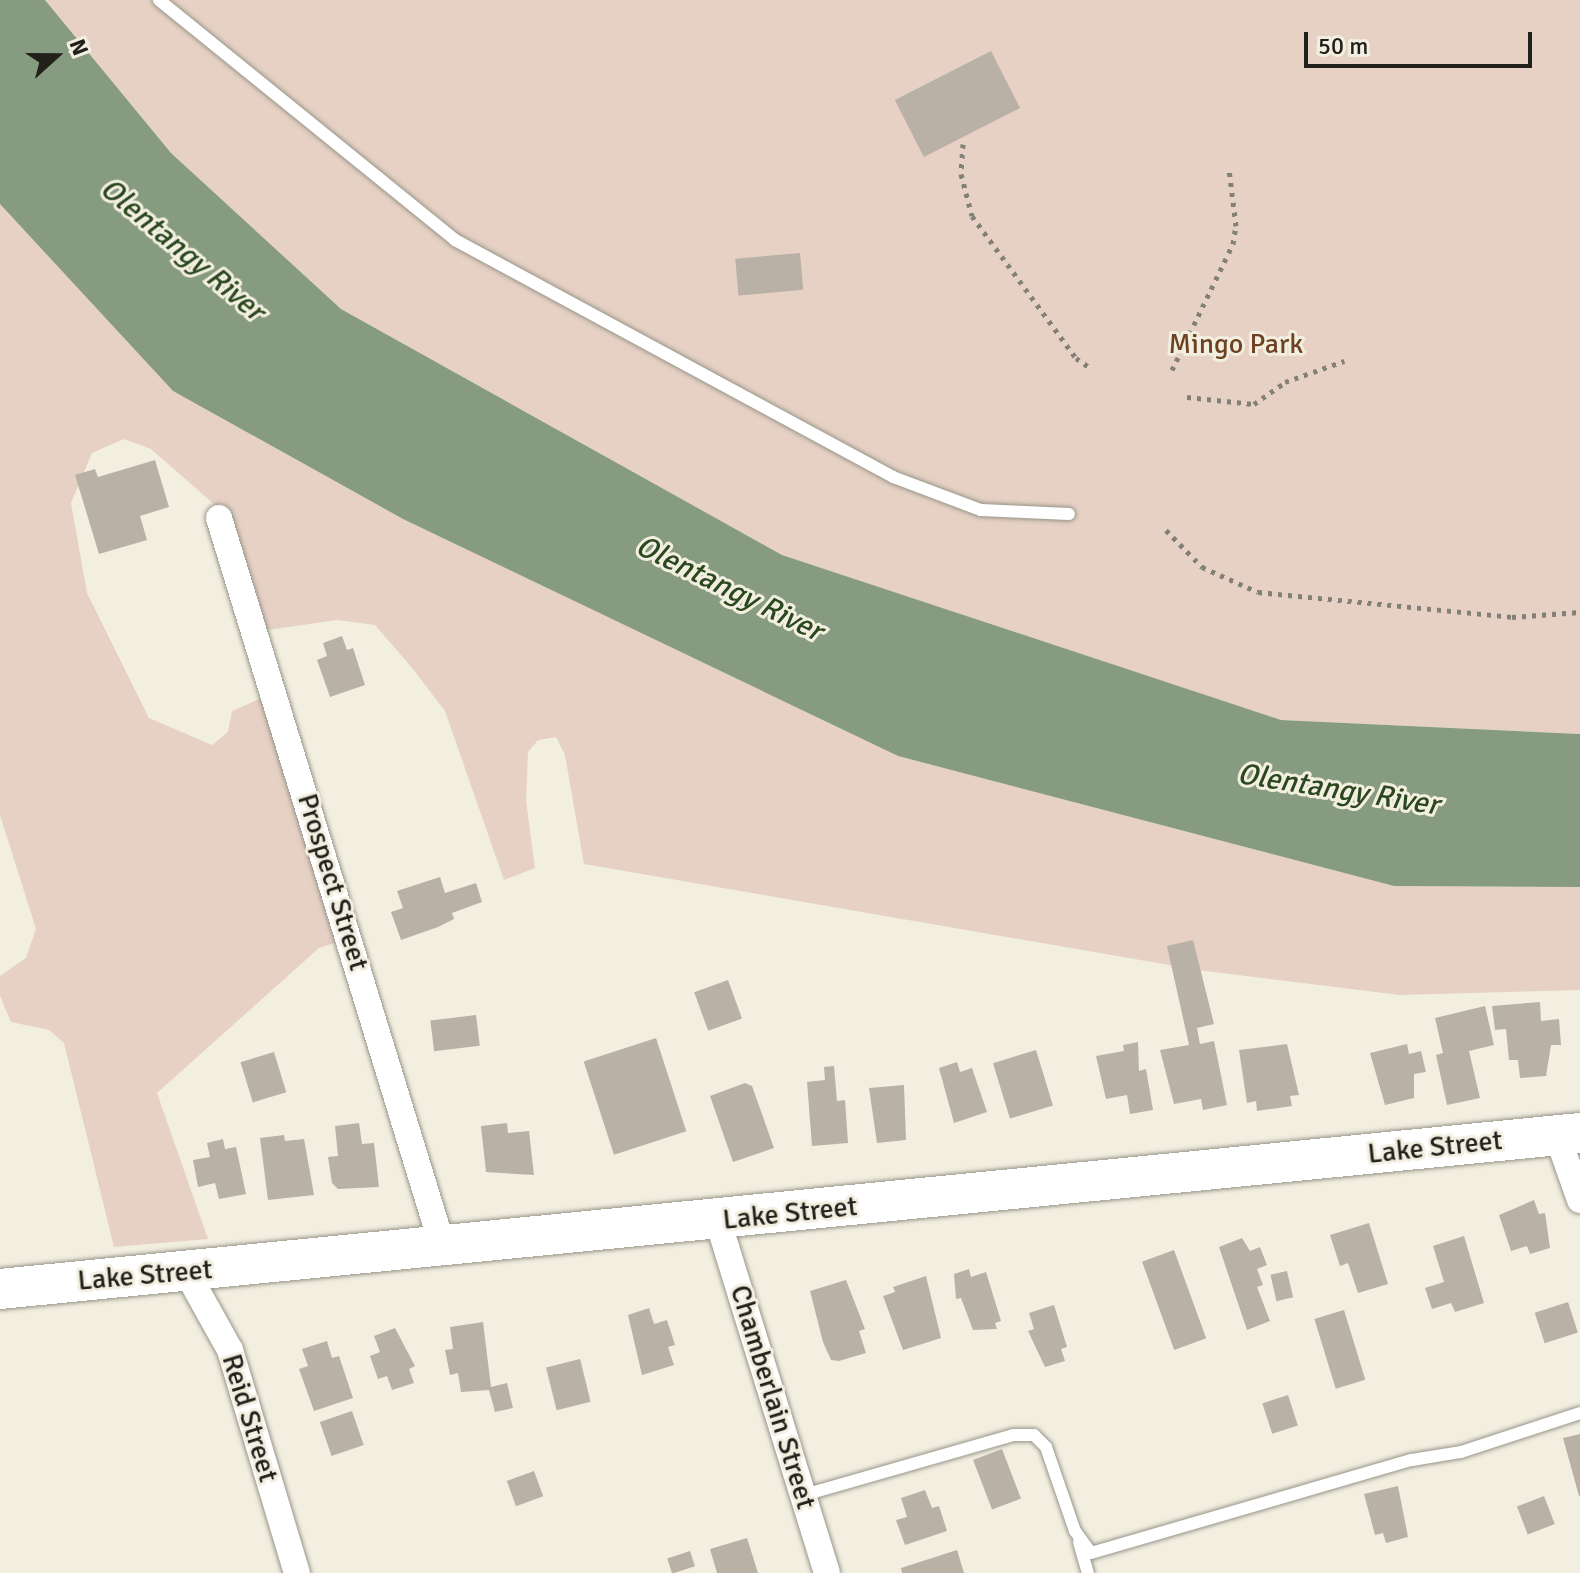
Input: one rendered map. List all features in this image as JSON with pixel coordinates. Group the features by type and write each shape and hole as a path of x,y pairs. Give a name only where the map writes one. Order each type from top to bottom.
{"main road":[{"name":"Lake Street","path":"0,1289 718,1221 1568,1134"}],"street":[{"name":"Prospect Street","path":"219,518 443,1248"},
{"path":"1568,1134 1580,1200"},
{"name":"Chamberlain Street","path":"718,1221 827,1573"},
{"name":"Reid Street","path":"186,1271 230,1350 297,1573"}],"lane":[{"path":"159,0 455,240 893,477 981,510 1069,514"},
{"path":"1075,1531 1091,1553 1112,1550 1412,1460 1461,1452 1580,1413"},
{"path":"804,1495 1013,1435 1034,1435 1046,1447 1088,1573"}],"path":[{"path":"963,144 961,174 972,216 1076,358 1092,369"},
{"path":"1172,370 1233,244 1236,226 1229,169"},
{"path":"1187,397 1254,404 1285,382 1344,361"},
{"path":"1166,530 1202,567 1258,592 1512,617 1580,612"}],"green space":[{"name":"Mingo Park","path":"45,0 1580,0 1580,734 1281,720 782,555 341,309 171,153"},
{"path":"0,204 173,391 403,519 898,756 1394,886 1580,887 1580,990 1400,995 1198,970 584,864 565,755 556,737 538,740 528,752 526,800 535,868 504,880 445,711 413,669 375,625 337,620 261,631 222,511 151,449 124,439 92,453 71,503 87,593 149,718 212,745 228,732 232,711 266,696 343,940 319,948 157,1093 208,1239 114,1247 64,1043 49,1030 11,1022 0,996 0,976 26,958 36,929 0,815"}],"water":[{"name":"Olentangy River","path":"0,0 45,0 171,153 341,309 782,555 1281,720 1580,734 1580,887 1394,886 898,756 403,519 173,391 0,204"}],"building":[{"path":"991,51 1020,108 924,157 895,100"},
{"path":"800,253 803,290 738,296 735,259"},
{"path":"155,460 169,507 140,516 147,540 99,554 75,475 95,469 98,477"},
{"path":"342,636 347,650 353,648 365,685 330,697 317,660 327,656 323,643"},
{"path":"440,877 445,893 476,883 482,902 452,913 454,919 438,927 401,940 391,912 403,908 397,891"},
{"path":"1193,940 1214,1024 1197,1028 1200,1044 1214,1041 1227,1105 1203,1110 1201,1099 1174,1104 1160,1050 1189,1045 1167,946"},
{"path":"728,980 742,1019 708,1031 694,992"},
{"path":"1540,1002 1541,1021 1559,1019 1561,1045 1551,1045 1546,1076 1520,1078 1518,1060 1509,1060 1506,1029 1495,1030 1492,1006"},
{"path":"1485,1006 1494,1045 1469,1051 1480,1098 1447,1105 1436,1055 1443,1053 1435,1018"},
{"path":"476,1015 480,1046 434,1051 430,1021"},
{"path":"656,1038 686,1131 614,1155 584,1061"},
{"path":"1138,1042 1139,1071 1146,1069 1153,1110 1130,1114 1127,1095 1106,1099 1096,1056 1124,1051 1123,1045"},
{"path":"1287,1044 1299,1095 1290,1096 1292,1106 1257,1111 1256,1101 1247,1103 1239,1050"},
{"path":"1407,1044 1409,1054 1421,1051 1426,1072 1414,1074 1414,1098 1385,1105 1370,1053"},
{"path":"1036,1050 1053,1105 1010,1119 993,1063"},
{"path":"274,1052 286,1092 253,1102 241,1062"},
{"path":"957,1062 960,1072 972,1068 987,1112 954,1123 939,1068"},
{"path":"834,1066 837,1101 845,1100 848,1143 812,1146 807,1082 825,1080 824,1067"},
{"path":"745,1083 752,1086 774,1148 733,1162 710,1096"},
{"path":"904,1085 906,1140 877,1143 869,1088"},
{"path":"359,1123 362,1144 374,1143 379,1187 338,1189 332,1183 328,1157 338,1156 335,1126"},
{"path":"507,1123 508,1133 529,1131 534,1175 486,1172 481,1126"},
{"path":"284,1135 285,1141 304,1139 314,1195 268,1200 260,1138"},
{"path":"223,1139 225,1149 236,1147 246,1194 219,1199 215,1183 198,1187 193,1160 210,1157 207,1143"},
{"path":"1534,1200 1539,1214 1545,1213 1550,1248 1530,1254 1527,1246 1511,1251 1499,1215"},
{"path":"1369,1223 1388,1284 1358,1293 1348,1263 1340,1266 1330,1235"},
{"path":"1464,1236 1484,1303 1455,1312 1451,1303 1432,1309 1425,1288 1444,1282 1433,1246"},
{"path":"1242,1238 1250,1251 1260,1247 1267,1265 1257,1269 1263,1285 1257,1287 1270,1321 1247,1330 1219,1247"},
{"path":"1174,1250 1206,1338 1174,1350 1142,1262"},
{"path":"969,1269 971,1277 986,1272 1001,1321 995,1323 997,1329 973,1330 961,1298 956,1299 954,1274"},
{"path":"1287,1271 1293,1297 1277,1301 1270,1275"},
{"path":"926,1276 941,1338 903,1350 883,1296 895,1292 893,1287"},
{"path":"846,1280 865,1329 859,1331 866,1353 839,1361 831,1360 823,1342 810,1291"},
{"path":"1568,1302 1578,1332 1545,1343 1535,1313"},
{"path":"1054,1305 1067,1347 1061,1349 1065,1361 1045,1367 1028,1331 1034,1329 1029,1313"},
{"path":"649,1308 654,1324 667,1320 675,1345 668,1347 674,1365 642,1375 628,1315"},
{"path":"1344,1310 1365,1380 1336,1389 1314,1319"},
{"path":"483,1322 491,1387 507,1383 513,1408 495,1412 489,1390 461,1392 458,1373 450,1375 445,1350 453,1349 450,1327"},
{"path":"395,1328 415,1366 409,1369 414,1383 392,1390 387,1376 378,1379 370,1356 380,1352 374,1336"},
{"path":"327,1341 332,1358 339,1356 353,1398 314,1411 299,1369 308,1366 302,1349"},
{"path":"580,1359 591,1402 557,1410 546,1367"},
{"path":"1288,1395 1298,1425 1272,1434 1262,1403"},
{"path":"352,1411 364,1445 332,1456 320,1422"},
{"path":"1580,1434 1580,1496 1579,1496 1563,1438"},
{"path":"1002,1449 1021,1498 992,1510 973,1460"},
{"path":"534,1471 543,1496 516,1506 507,1481"},
{"path":"1398,1486 1408,1537 1386,1543 1383,1533 1375,1535 1364,1494"},
{"path":"925,1490 932,1508 939,1506 947,1531 905,1545 896,1520 907,1517 901,1498"},
{"path":"1544,1496 1555,1524 1528,1534 1517,1506"},
{"path":"747,1538 758,1573 717,1573 710,1549"},
{"path":"957,1550 964,1573 902,1573 901,1568"},
{"path":"690,1551 695,1566 672,1573 667,1558"}]}
